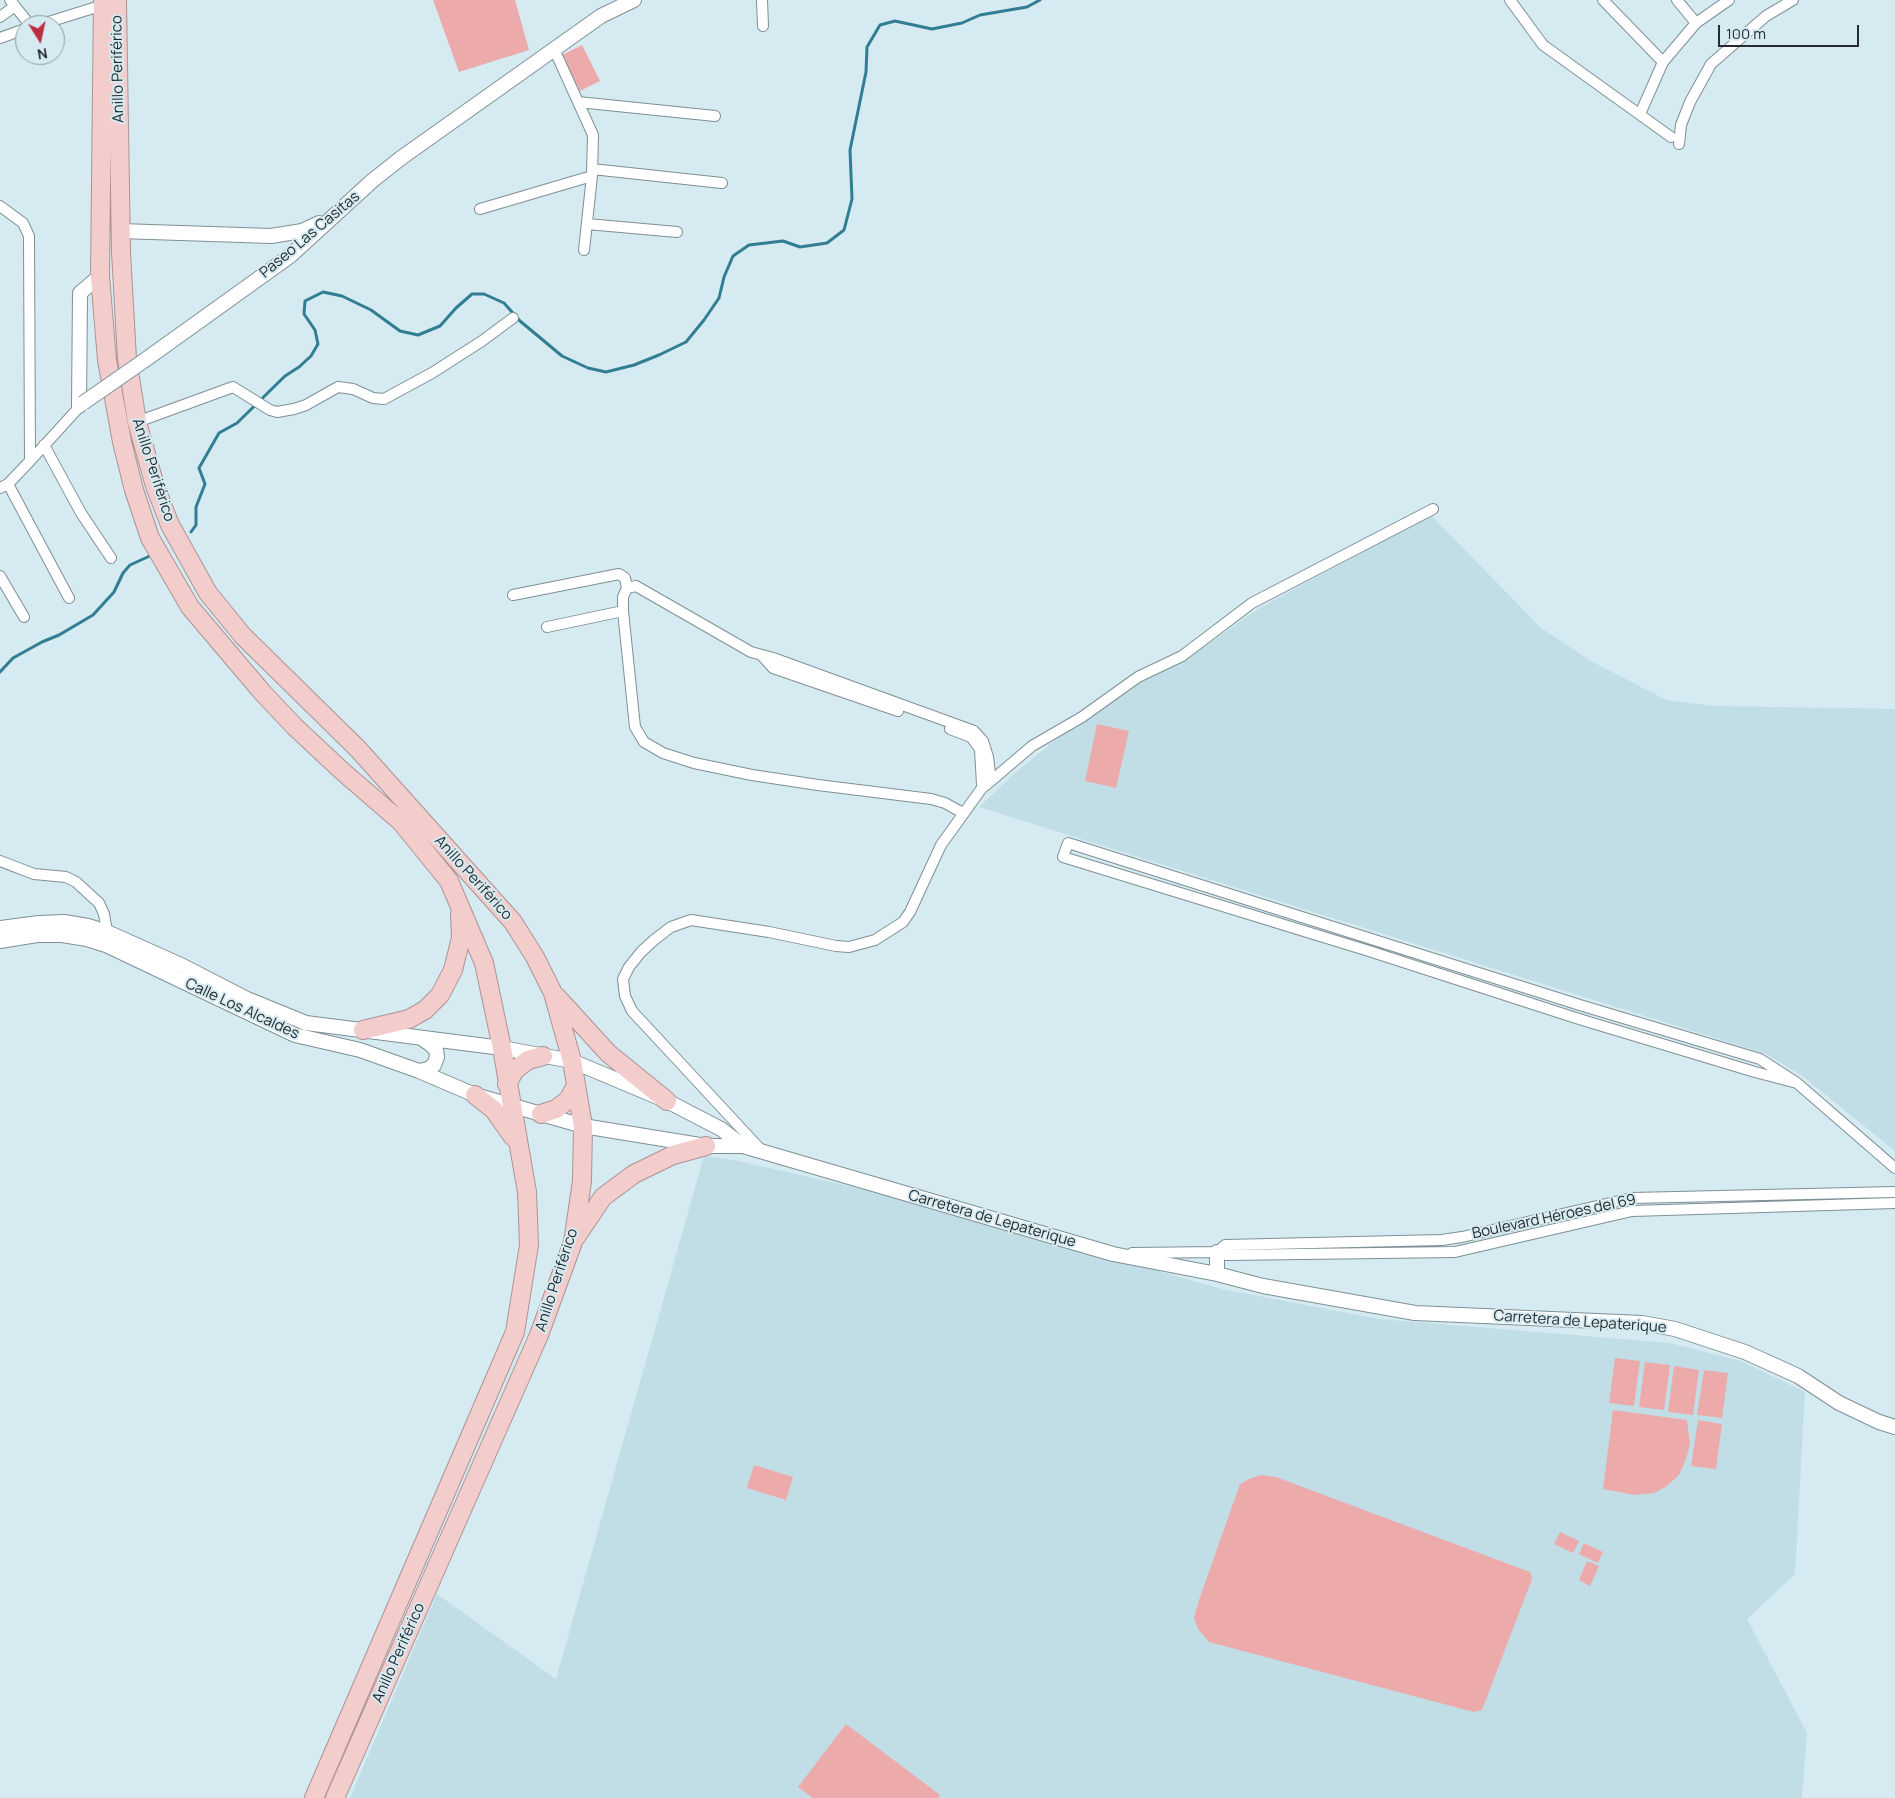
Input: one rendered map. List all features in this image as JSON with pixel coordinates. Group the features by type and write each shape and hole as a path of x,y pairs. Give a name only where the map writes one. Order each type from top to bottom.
{"highway":[{"name":"Anillo Periférico","path":"108,2 127,359 137,422 155,486 170,525 208,593 243,636 358,749 513,922 535,957 553,993 572,1061 583,1126 582,1181 573,1242 520,1378 335,1798"},
{"name":"Anillo Periférico","path":"108,2 100,276 107,360 114,406 134,490 150,538 190,607 262,692 341,770 401,822 450,881 484,963 502,1048 527,1192 529,1245 515,1332 314,1798"},
{"path":"363,1030 409,1019 425,1010 440,995 453,970 461,938 459,901"},
{"path":"553,993 586,1032 608,1053 667,1101"},
{"path":"508,1084 515,1070 528,1060 543,1056"},
{"path":"541,1114 556,1109 568,1100 576,1086"},
{"path":"475,1095 494,1110 501,1119 512,1136 520,1154"},
{"path":"573,1242 603,1197 634,1174 673,1156 706,1146"}],"main road":[{"name":"Paseo Las Casitas","path":"81,404 290,256 372,181 401,158 602,16 634,0"},
{"path":"120,231 271,236 302,231 333,216"},
{"path":"271,236 285,244 290,256"},
{"path":"81,404 80,293 100,276"},
{"name":"Calle Los Alcaldes","path":"0,928 64,922 107,932 183,966 247,999 297,1020 327,1026 502,1048"},
{"name":"Calle Los Alcaldes","path":"0,941 62,935 106,945 295,1036 360,1050 419,1071 475,1095 511,1106"},
{"path":"418,1036 436,1050 437,1057 434,1065 419,1071"},
{"name":"Carretera de Lepaterique","path":"502,1048 572,1061 667,1101 720,1129 743,1146"},
{"name":"Carretera de Lepaterique","path":"511,1106 583,1126 706,1146 743,1146 1113,1254 1217,1274 1263,1286 1415,1313 1642,1323 1676,1329 1745,1352 1798,1376 1839,1403 1879,1422 1895,1427"},
{"path":"1217,1252 1217,1274"}],"street":[{"path":"762,0 763,26"},
{"path":"1510,0 1543,45 1671,137"},
{"path":"1603,0 1663,62"},
{"path":"1677,0 1696,23"},
{"path":"1640,114 1663,62 1696,23 1729,0"},
{"path":"1679,144 1681,125 1690,102 1711,64 1766,16 1793,0"},
{"path":"65,16 108,2"},
{"path":"0,17 13,3 24,15"},
{"path":"0,38 15,33"},
{"path":"554,49 593,135 592,173 584,250"},
{"path":"578,102 715,116"},
{"path":"480,209 592,173 722,183"},
{"path":"0,206 23,223 30,236 28,344 30,462"},
{"path":"587,224 677,232"},
{"path":"137,422 233,388 270,410 277,412 306,405 338,387 353,390 373,398 384,399 432,373 482,341 513,318"},
{"name":"Paseo Las Casitas","path":"4,486 30,462 81,404"},
{"path":"44,445 81,513 111,558"},
{"path":"4,486 69,598"},
{"path":"982,788 1032,746 1082,717 1138,677 1182,656 1252,603 1433,509"},
{"path":"513,595 619,574 625,578 627,588 623,597 623,611 635,727 644,742 663,754 752,775 932,799 945,803 963,813"},
{"path":"0,576 24,617"},
{"path":"627,588 636,586 763,657 773,658 974,731 982,741 988,757 990,773 982,788 941,845 910,912 903,922 875,940 849,947 836,946 769,932 692,920 671,928 654,940 629,967 623,979 625,996 632,1011 764,1152"},
{"path":"547,628 623,611"},
{"path":"1797,1083 1579,1019 1369,951 1063,857 1068,843 1583,1006 1760,1059 1797,1083 1895,1168"},
{"path":"0,861 34,874 66,877 76,882 99,903 104,914 107,932"},
{"name":"Boulevard Héroes del 69","path":"1217,1252 1225,1244 1442,1240 1632,1198 1895,1192"},
{"name":"Boulevard Héroes del 69","path":"1113,1254 1217,1252 1226,1256 1455,1252 1632,1211 1895,1203"}],"shaded area":[{"path":"433,0 515,0 529,50 459,72"},
{"path":"582,45 600,81 580,91 562,55"},
{"path":"1431,515 1541,628 1591,661 1666,700 1714,706 1895,709 1895,1151 1801,1075 1766,1054 979,807 1016,772 1059,737 1143,680 1187,659 1258,609"},
{"path":"1097,724 1129,731 1116,788 1085,781"},
{"path":"704,1156 734,1160 905,1199 1222,1289 1379,1319 1670,1343 1741,1361 1805,1392 1795,1574 1747,1619 1807,1733 1802,1798 350,1798 437,1594 556,1679"},
{"path":"1615,1358 1640,1361 1634,1406 1609,1403"},
{"path":"1645,1362 1670,1365 1664,1410 1639,1407"},
{"path":"1674,1366 1699,1370 1693,1415 1668,1412"},
{"path":"1704,1370 1728,1373 1722,1418 1697,1415"},
{"path":"1613,1410 1687,1420 1690,1444 1686,1459 1679,1475 1667,1486 1654,1493 1635,1495 1603,1489"},
{"path":"1698,1420 1722,1424 1716,1469 1691,1466"},
{"path":"754,1465 793,1477 786,1500 747,1488"},
{"path":"1261,1475 1276,1477 1530,1572 1532,1579 1482,1710 1474,1712 1209,1642 1198,1629 1194,1618 1199,1600 1240,1484"},
{"path":"1560,1532 1579,1541 1573,1553 1554,1544"},
{"path":"1584,1543 1603,1552 1598,1563 1579,1554"},
{"path":"1587,1561 1599,1566 1590,1586 1579,1580"},
{"path":"846,1724 940,1795 938,1798 813,1798 798,1787"}],"waterway":[{"path":"191,532 196,525 196,507 205,484 199,468 219,433 237,423 285,376 311,356 318,344 315,330 304,314 305,301 323,292 342,296 371,310 400,331 418,335 440,326 472,294 484,294 504,303 520,321 562,356 588,368 606,372 634,365 659,355 686,342 719,298 724,277 733,256 749,245 783,241 800,247 827,243 844,230 852,199 850,150 866,72 867,47 880,25 895,21 932,29 962,23 980,15 1027,7 1040,0"},
{"path":"0,672 13,658 59,635 93,615 114,592 123,573 130,565 152,555"}]}
